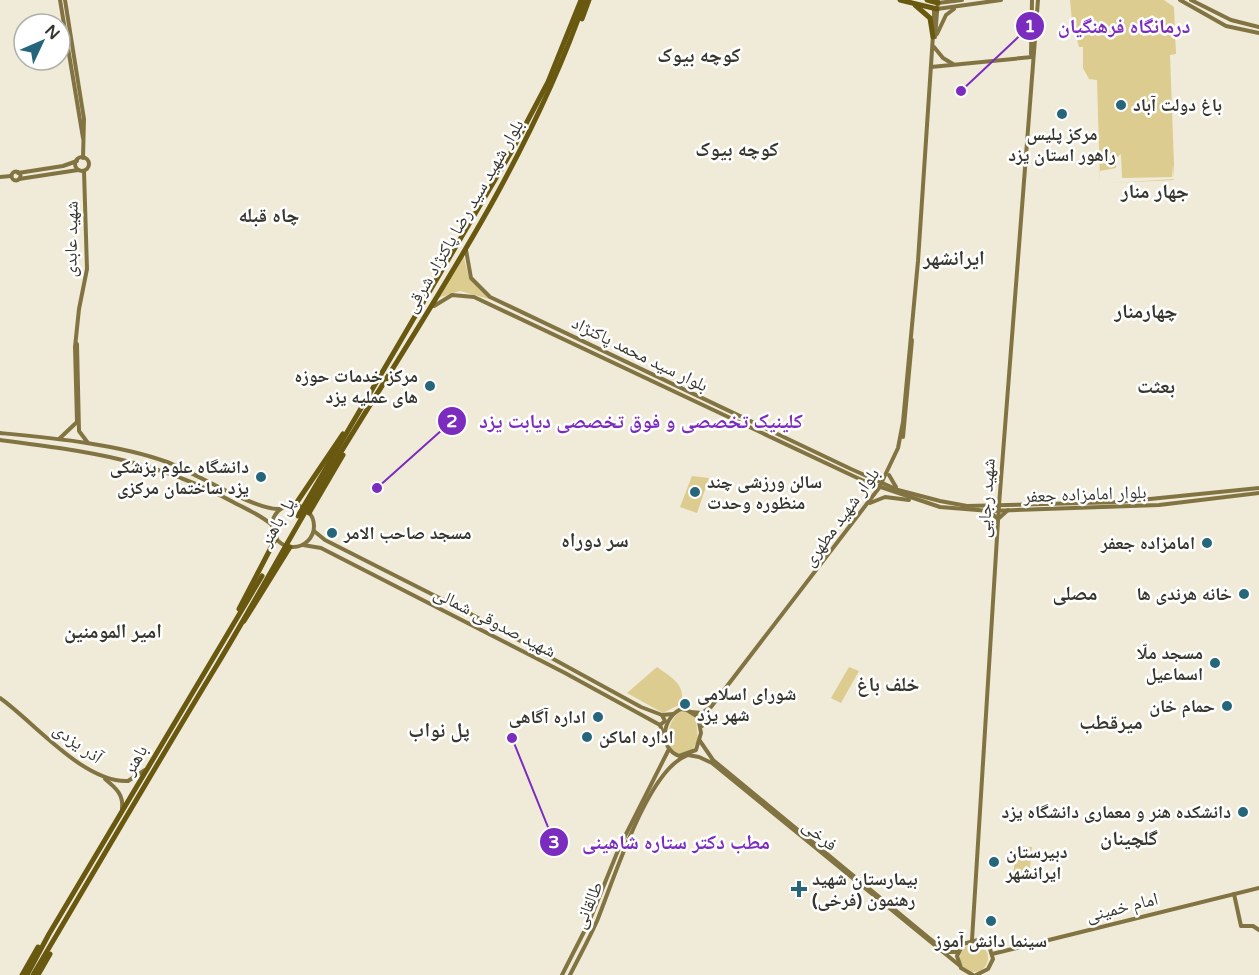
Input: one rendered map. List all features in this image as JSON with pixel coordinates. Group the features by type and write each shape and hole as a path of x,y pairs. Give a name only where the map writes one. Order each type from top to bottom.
{"main road":[{"path":"11,176 14,180 71,172 89,165 83,158 84,119 63,0"},
{"name":"بلوار شهید سید رضا پاکنژاد شرقی","path":"350,433 475,230 541,112 575,24 579,0"},
{"path":"575,24 587,0"},
{"path":"900,0 915,4 962,6 1001,0"},
{"path":"927,0 936,4 962,0"},
{"path":"1027,0 1033,9"},
{"name":"شهید رجایی","path":"1032,0 1030,47 1032,57"},
{"name":"شهید رجایی","path":"972,940 999,497 1038,0"},
{"path":"1180,0 1217,22 1244,32 1259,33"},
{"path":"1191,0 1245,24 1259,27"},
{"path":"915,4 930,18 934,37"},
{"name":"بلوار شهید مطهری","path":"702,726 720,697 870,502 888,475 901,434 936,4"},
{"path":"934,37 946,15 962,6"},
{"name":"بلوار شهید سید رضا پاکنژاد شرقی","path":"350,433 510,154 575,24"},
{"path":"1244,32 1247,29 1245,24"},
{"name":"بلوار شهید مطهری","path":"931,67 934,37"},
{"path":"934,47 943,58 953,64"},
{"path":"1020,58 1030,47"},
{"path":"931,67 1032,57"},
{"path":"0,177 11,176 15,172 68,165 83,158"},
{"path":"76,161 81,170"},
{"path":"68,165 71,172"},
{"name":"شهید عابدی","path":"59,439 77,422 79,309 87,269 81,170"},
{"path":"18,173 19,179"},
{"name":"بلوار سید محمد پاکنژاد","path":"475,230 466,250 471,278 479,288 506,305 875,480 882,486"},
{"name":"بلوار سید محمد پاکنژاد","path":"425,313 442,299 453,295 474,297 811,457 866,482 882,486"},
{"path":"504,311 506,305"},
{"name":"شهید عابدی","path":"77,344 80,431 88,444"},
{"path":"0,433 88,444 165,462 257,505 280,509 296,505 337,441 350,433"},
{"path":"309,513 348,447 350,433"},
{"name":"پل باهنر","path":"249,603 350,433"},
{"path":"0,440 87,452 162,469 214,491 253,513 272,525 276,538 290,547 303,545 314,531 309,513 296,505"},
{"path":"811,457 813,451"},
{"path":"875,480 888,475 898,490"},
{"path":"866,482 872,490 870,502 885,497 912,500"},
{"name":"بلوار امامزاده جعفر","path":"882,486 958,505 1010,507 1208,500 1259,493"},
{"name":"بلوار امامزاده جعفر","path":"882,486 912,500 957,510 999,511 1010,507"},
{"name":"بلوار امامزاده جعفر","path":"1122,504 1259,488"},
{"path":"306,491 317,499"},
{"path":"988,511 998,519 1010,507 999,497 993,505"},
{"name":"بلوار شهید مطهری","path":"691,712 702,713 710,707 870,502"},
{"path":"253,513 257,505"},
{"path":"272,525 280,509"},
{"name":"شهید صدوقی شمالی","path":"314,531 325,540 662,716"},
{"path":"233,631 276,538"},
{"path":"321,548 321,542 325,540"},
{"name":"شهید صدوقی شمالی","path":"303,545 321,548 534,657 660,725"},
{"path":"233,631 254,607 290,547"},
{"path":"271,549 283,556"},
{"name":"باهنر","path":"57,936 249,603"},
{"name":"باهنر","path":"49,934 147,768 233,631"},
{"name":"آذر یزدی","path":"0,698 57,745 102,777 128,781 147,768"},
{"path":"681,709 691,712 698,717 702,726 700,741 696,750 687,756 674,754 669,749 660,725 665,722 662,716 673,714 681,709"},
{"path":"664,736 673,714"},
{"name":"فرخی","path":"700,741 713,760 884,902 946,952 958,952"},
{"name":"طالقانی","path":"562,975 589,922 619,848 666,759 669,749"},
{"name":"فرخی","path":"687,756 699,757 711,763 959,965"},
{"name":"طالقانی","path":"570,975 596,922 633,830 664,772 687,756"},
{"path":"666,759 672,757 674,763"},
{"path":"102,777 118,791 122,799 121,814"},
{"name":"امام خمینی","path":"992,954 1259,888"},
{"path":"1234,894 1241,926 1253,926 1259,930"},
{"path":"33,975 49,934"},
{"path":"22,975 49,934"},
{"path":"27,975 57,936"},
{"path":"38,975 57,936"},
{"path":"972,940 983,941 992,954 988,969 972,975 959,965 958,952 963,944 972,940"}],"shaded area":[{"name":"باغ دولت آباد","path":"1070,0 1164,0 1174,7 1176,54 1170,55 1174,179 1173,165 1172,177 1122,178 1121,154 1116,158 1116,168 1100,171 1100,183 1097,80 1089,79 1083,68 1083,47 1079,47 1072,21"},
{"path":"1174,179 1174,180 1112,183"},
{"path":"463,253 469,278 489,299 460,291 435,299"},
{"name":"سالن ورزشی چند منظوره وحدت","path":"692,476 709,478 697,513 680,507"},
{"path":"657,667 680,686 682,697 681,704 663,713 627,693"},
{"path":"849,667 859,671 841,703 831,698"},
{"path":"681,711 687,712 696,719 698,740 691,752 679,755 670,748 668,738 671,723"},
{"path":"1016,846 1032,847 1029,879 1013,878"},
{"path":"974,944 984,948 988,958 984,968 974,972 964,968 960,958 964,948"}],"place":[{"name":"درمانگاه فرهنگیان","path":"961,91"},
{"name":"باغ دولت آباد","path":"1121,105"},
{"name":"مرکز پلیس راهور استان یزد","path":"1062,114"},
{"name":"مرکز خدمات حوزه های عملیه یزد","path":"430,386"},
{"name":"دانشگاه علوم پزشکی یزد ساختمان مرکزی","path":"261,477"},
{"name":"کلینیک تخصصی و فوق تخصصی دیابت یزد","path":"377,488"},
{"name":"سالن ورزشی چند منظوره وحدت","path":"695,492"},
{"name":"مسجد صاحب الامر","path":"332,533"},
{"name":"امامزاده جعفر","path":"1207,543"},
{"name":"خانه هرندی ها","path":"1244,594"},
{"name":"مسجد ملّا اسماعیل","path":"1215,663"},
{"name":"شورای اسلامی شهر یزد","path":"685,704"},
{"name":"حمام خان","path":"1227,706"},
{"name":"اداره آگاهی","path":"598,717"},
{"name":"اداره اماکن","path":"587,737"},
{"name":"مطب دکتر ستاره شاهینی","path":"512,738"},
{"name":"دانشکده هنر و معماری دانشگاه یزد","path":"1243,812"},
{"name":"دبیرستان ایرانشهر","path":"994,862"},
{"name":"بیمارستان شهید رهنمون (فرخی)","path":"799,889"},
{"name":"سینما دانش آموز","path":"991,921"}],"district":[{"name":"کوچه بیوک","path":"699,55"},
{"name":"کوچه بیوک","path":"737,149"},
{"name":"جهار منار","path":"1155,191"},
{"name":"چاه قبله","path":"269,215"},
{"name":"ایرانشهر","path":"954,258"},
{"name":"چهارمنار","path":"1146,311"},
{"name":"بعثت","path":"1156,386"},
{"name":"سر دوراه","path":"595,540"},
{"name":"مصلی","path":"1075,593"},
{"name":"امیر المومنین","path":"113,631"},
{"name":"خلف باغ","path":"888,684"},
{"name":"میرقطب","path":"1111,722"},
{"name":"پل نواب","path":"439,730"},
{"name":"گلچینان","path":"1129,838"}]}
